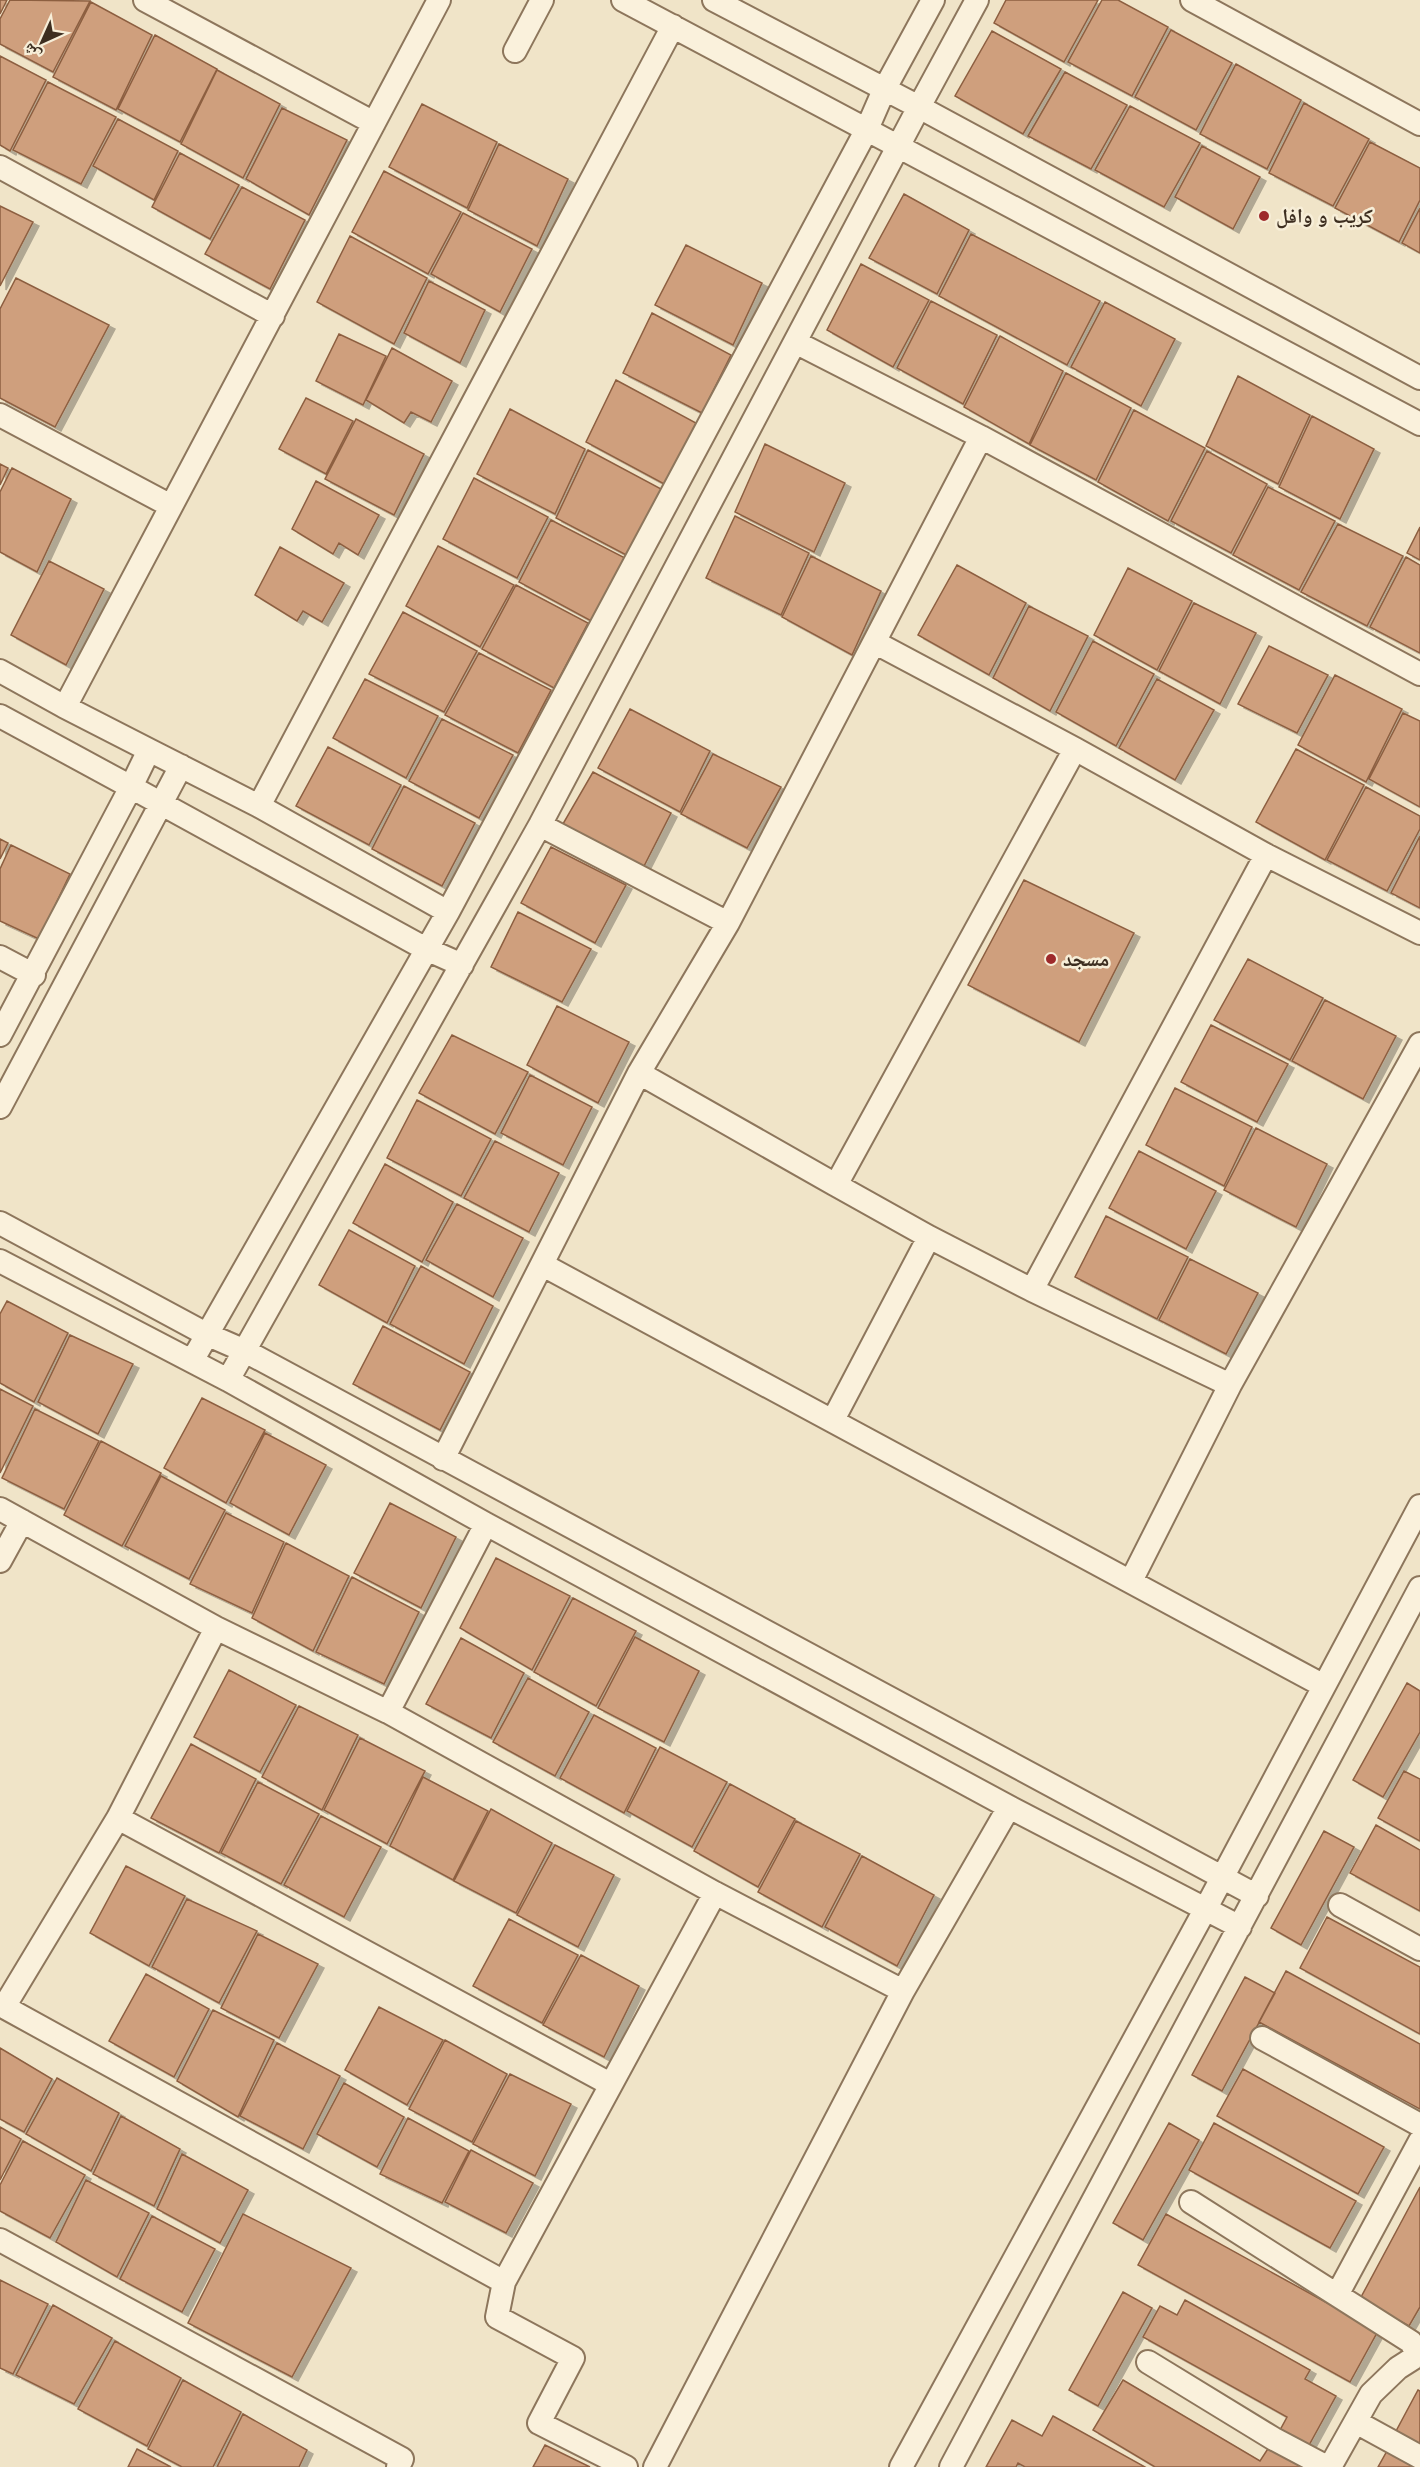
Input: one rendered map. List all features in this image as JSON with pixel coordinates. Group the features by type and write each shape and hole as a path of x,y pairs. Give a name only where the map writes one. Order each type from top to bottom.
{"street":[{"path":"145,0 374,123"},
{"path":"65,706 439,0"},
{"path":"515,51 542,0"},
{"path":"623,0 1420,424"},
{"path":"714,0 919,107 1420,378"},
{"path":"192,1361 448,912 867,129 884,90 933,0"},
{"path":"228,1380 540,825 977,0"},
{"path":"1192,0 1219,7 1420,124"},
{"path":"259,806 673,26"},
{"path":"0,167 273,316"},
{"path":"795,342 981,437 1420,674"},
{"path":"0,415 171,506"},
{"path":"443,1459 639,1073 728,923 876,643 981,437"},
{"path":"876,643 1075,749 1266,855 1420,933"},
{"path":"0,672 259,806 448,912"},
{"path":"0,716 426,949 462,965"},
{"path":"836,1185 1075,749"},
{"path":"0,1035 149,750"},
{"path":"0,1107 181,766"},
{"path":"540,825 728,923"},
{"path":"1032,1290 1266,855"},
{"path":"0,957 33,975"},
{"path":"1131,1581 1230,1385 1420,1044"},
{"path":"639,1073 929,1237 1032,1290 1230,1385"},
{"path":"0,1223 206,1334 245,1351 1257,1896"},
{"path":"833,1420 929,1237"},
{"path":"0,1262 228,1380 486,1524 1009,1807 1240,1927"},
{"path":"543,1265 1324,1686"},
{"path":"901,2467 1223,1878 1420,1506"},
{"path":"0,1509 216,1628 388,1712 715,1893 903,1991"},
{"path":"0,1562 22,1521"},
{"path":"388,1712 486,1524"},
{"path":"951,2467 1420,1588"},
{"path":"216,1628 118,1818 2,2010 504,2282"},
{"path":"660,2465 903,1991 1009,1807"},
{"path":"118,1818 610,2084"},
{"path":"626,2467 539,2423 573,2358 497,2317 504,2282 715,1893"},
{"path":"1340,1905 1420,1949"},
{"path":"1263,2038 1420,2124"},
{"path":"1337,2295 1420,2141"},
{"path":"1148,2362 1274,2439 1329,2467 1371,2394 1398,2368 1419,2355 1411,2342 1191,2202"},
{"path":"0,2240 402,2459 398,2467"},
{"path":"1356,2422 1420,2457"}],"building":[{"path":"0,0 7,0 0,14"},
{"path":"10,0 90,1 53,72 0,44 0,19"},
{"path":"1006,0 1098,0 1064,62 994,23"},
{"path":"1102,0 1118,0 1168,27 1132,96 1068,62"},
{"path":"91,2 152,35 116,110 53,77"},
{"path":"1171,30 1232,63 1196,130 1135,97"},
{"path":"992,31 1061,69 1023,134 955,96"},
{"path":"155,35 217,69 180,142 118,109"},
{"path":"0,56 46,80 10,151 0,145"},
{"path":"1236,64 1301,100 1267,169 1200,134"},
{"path":"217,70 280,104 243,178 181,144"},
{"path":"1065,72 1127,105 1091,169 1028,136"},
{"path":"48,82 116,117 81,184 13,150"},
{"path":"1304,103 1369,139 1333,206 1269,173"},
{"path":"422,104 497,142 467,208 389,167"},
{"path":"1130,106 1200,143 1164,207 1095,170"},
{"path":"282,108 347,140 309,215 246,179"},
{"path":"118,119 178,151 154,200 93,166"},
{"path":"1370,142 1420,168 1420,200 1399,242 1335,208"},
{"path":"499,144 568,179 537,246 468,210"},
{"path":"1202,146 1260,177 1233,229 1175,197"},
{"path":"180,153 239,185 210,239 152,207"},
{"path":"384,171 461,212 428,274 352,232"},
{"path":"242,187 305,220 270,289 205,254"},
{"path":"904,194 969,230 937,294 869,258"},
{"path":"0,206 33,222 0,286"},
{"path":"1420,208 1420,253 1402,243"},
{"path":"463,213 532,249 500,312 431,274"},
{"path":"971,234 1100,301 1067,365 939,296"},
{"path":"350,236 427,278 394,344 317,302"},
{"path":"686,245 762,283 733,345 655,305"},
{"path":"861,264 929,300 893,367 827,330"},
{"path":"16,278 109,325 55,427 0,398 0,309"},
{"path":"429,281 485,310 460,363 404,333"},
{"path":"931,301 997,335 963,404 897,368"},
{"path":"1105,302 1175,339 1141,406 1071,367"},
{"path":"652,313 731,355 702,413 623,373"},
{"path":"339,334 386,356 363,405 316,381"},
{"path":"1000,336 1063,371 1029,444 964,407"},
{"path":"392,348 452,381 431,422 411,412 404,423 366,400"},
{"path":"1066,373 1131,408 1096,480 1030,445"},
{"path":"1238,376 1310,415 1278,484 1206,446"},
{"path":"616,380 696,423 666,485 586,442"},
{"path":"306,398 353,421 326,474 279,449"},
{"path":"510,409 585,449 555,514 477,474"},
{"path":"1134,410 1205,448 1168,521 1098,482"},
{"path":"1312,416 1374,449 1340,519 1279,487"},
{"path":"356,419 424,454 394,515 325,479"},
{"path":"765,444 845,483 814,552 735,512"},
{"path":"588,450 663,490 630,557 556,518"},
{"path":"1207,451 1267,484 1231,553 1171,521"},
{"path":"0,464 8,468 0,485"},
{"path":"12,468 71,499 37,572 0,552 0,492"},
{"path":"474,478 548,517 517,578 443,539"},
{"path":"316,481 379,515 358,555 339,543 333,554 292,529"},
{"path":"1268,487 1335,521 1299,590 1233,555"},
{"path":"735,516 809,553 781,615 706,578"},
{"path":"551,520 627,559 595,623 519,582"},
{"path":"1338,524 1403,556 1367,626 1301,592"},
{"path":"1420,527 1420,560 1407,553"},
{"path":"438,546 514,585 480,647 406,606"},
{"path":"280,547 344,583 322,622 303,611 297,621 255,595"},
{"path":"811,556 881,591 852,655 782,617"},
{"path":"1406,557 1420,565 1420,653 1370,627"},
{"path":"49,561 104,589 66,665 11,635"},
{"path":"957,565 1026,603 989,675 918,635"},
{"path":"1128,568 1192,601 1157,670 1094,635"},
{"path":"516,585 588,623 554,688 482,649"},
{"path":"1194,603 1256,633 1220,704 1159,671"},
{"path":"1029,606 1088,636 1050,711 993,678"},
{"path":"403,612 477,651 444,712 369,674"},
{"path":"1093,641 1154,674 1116,746 1056,712"},
{"path":"1269,646 1328,675 1297,733 1238,704"},
{"path":"479,653 551,690 518,753 445,715"},
{"path":"1335,675 1402,709 1366,782 1298,745"},
{"path":"365,679 438,716 406,778 333,738"},
{"path":"1157,679 1214,710 1175,780 1119,748"},
{"path":"630,709 710,751 680,812 598,768"},
{"path":"1403,713 1420,721 1420,807 1369,779"},
{"path":"442,719 513,755 479,818 409,781"},
{"path":"328,747 401,785 369,845 296,806"},
{"path":"1296,749 1364,785 1325,860 1256,822"},
{"path":"713,754 781,787 747,848 681,814"},
{"path":"593,772 671,813 641,872 560,829"},
{"path":"404,786 475,823 442,886 372,849"},
{"path":"1366,787 1420,816 1420,829 1387,891 1327,860"},
{"path":"1420,836 1420,908 1391,893"},
{"path":"0,839 8,843 0,859"},
{"path":"11,845 70,874 39,939 0,921 0,869"},
{"path":"551,847 626,885 595,943 521,903"},
{"name":"مسجد","path":"1024,880 1134,933 1079,1042 968,985"},
{"path":"518,912 591,949 562,1002 491,967"},
{"path":"1248,959 1323,998 1290,1060 1214,1020"},
{"path":"1325,1000 1396,1036 1363,1099 1292,1061"},
{"path":"557,1006 629,1042 598,1103 527,1065"},
{"path":"1211,1025 1288,1064 1257,1122 1181,1082"},
{"path":"452,1035 528,1072 495,1134 419,1093"},
{"path":"530,1075 592,1107 563,1165 501,1133"},
{"path":"1175,1088 1252,1127 1224,1186 1146,1145"},
{"path":"417,1100 491,1139 461,1196 387,1158"},
{"path":"1256,1128 1327,1164 1296,1227 1224,1190"},
{"path":"495,1141 559,1173 529,1232 464,1198"},
{"path":"1139,1151 1216,1191 1186,1249 1109,1208"},
{"path":"385,1164 453,1202 422,1262 353,1223"},
{"path":"457,1204 523,1238 493,1297 426,1260"},
{"path":"1106,1216 1188,1257 1157,1319 1075,1277"},
{"path":"349,1230 415,1266 387,1323 319,1285"},
{"path":"1190,1259 1258,1293 1226,1354 1159,1320"},
{"path":"421,1266 493,1306 464,1364 390,1324"},
{"path":"7,1301 68,1333 34,1402 0,1383 0,1314"},
{"path":"383,1326 470,1372 440,1430 353,1384"},
{"path":"70,1335 133,1364 98,1434 38,1402"},
{"path":"0,1389 33,1406 0,1473"},
{"path":"202,1398 265,1430 226,1503 164,1468"},
{"path":"35,1409 99,1441 64,1509 2,1478"},
{"path":"265,1433 326,1465 289,1535 230,1503"},
{"path":"101,1441 161,1473 122,1546 64,1515"},
{"path":"161,1476 225,1510 189,1579 125,1546"},
{"path":"390,1503 456,1537 421,1608 354,1573"},
{"path":"226,1513 284,1542 252,1613 190,1584"},
{"path":"286,1543 349,1576 313,1651 252,1618"},
{"path":"496,1558 570,1596 532,1670 460,1628"},
{"path":"352,1577 419,1612 384,1684 316,1652"},
{"path":"573,1598 636,1631 596,1706 534,1672"},
{"path":"635,1637 699,1671 664,1742 598,1708"},
{"path":"461,1638 524,1673 491,1738 426,1704"},
{"path":"229,1670 296,1705 260,1772 194,1737"},
{"path":"528,1678 589,1712 555,1776 493,1742"},
{"path":"1407,1683 1420,1691 1420,1732 1383,1797 1353,1780"},
{"path":"299,1706 358,1735 322,1810 262,1777"},
{"path":"594,1715 656,1748 624,1813 560,1778"},
{"path":"360,1738 425,1771 387,1844 324,1810"},
{"path":"191,1744 256,1779 219,1853 151,1818"},
{"path":"660,1747 727,1782 692,1847 627,1811"},
{"path":"1404,1771 1420,1779 1420,1841 1378,1818"},
{"path":"423,1777 488,1811 453,1880 390,1846"},
{"path":"258,1782 319,1814 281,1884 221,1853"},
{"path":"730,1784 795,1819 758,1887 694,1851"},
{"path":"491,1809 552,1843 516,1913 454,1881"},
{"path":"321,1816 381,1847 344,1917 284,1885"},
{"path":"796,1821 860,1854 822,1927 758,1892"},
{"path":"1376,1825 1420,1850 1420,1911 1350,1873"},
{"path":"1324,1831 1354,1847 1301,1945 1271,1928"},
{"path":"555,1845 614,1875 578,1947 517,1915"},
{"path":"862,1856 934,1895 897,1966 825,1927"},
{"path":"126,1866 185,1896 149,1966 90,1933"},
{"path":"187,1899 257,1931 219,2003 152,1967"},
{"path":"1327,1917 1420,1967 1420,2034 1300,1968"},
{"path":"509,1919 578,1955 542,2023 473,1986"},
{"path":"258,1934 318,1964 279,2038 221,2008"},
{"path":"581,1955 639,1986 604,2057 543,2025"},
{"path":"1286,1971 1420,2044 1420,2109 1259,2022"},
{"path":"146,1974 209,2009 174,2077 109,2041"},
{"path":"1245,1977 1275,1993 1222,2091 1192,2075"},
{"path":"379,2007 443,2040 407,2105 345,2070"},
{"path":"213,2010 274,2040 238,2117 177,2081"},
{"path":"445,2040 507,2074 472,2142 409,2109"},
{"path":"277,2043 340,2076 303,2149 240,2116"},
{"path":"0,2048 52,2079 24,2132 0,2119"},
{"path":"1243,2069 1384,2147 1358,2194 1217,2116"},
{"path":"510,2074 571,2104 535,2176 473,2144"},
{"path":"57,2078 119,2113 91,2171 26,2134"},
{"path":"344,2083 404,2117 377,2167 317,2134"},
{"path":"121,2116 180,2149 154,2206 93,2174"},
{"path":"408,2118 469,2151 442,2203 380,2174"},
{"path":"1169,2123 1199,2140 1143,2240 1113,2223"},
{"path":"1214,2123 1356,2201 1330,2248 1189,2170"},
{"path":"0,2127 21,2139 0,2180"},
{"path":"23,2141 85,2175 50,2238 0,2211 0,2185"},
{"path":"471,2150 533,2183 506,2233 445,2202"},
{"path":"182,2154 248,2190 220,2243 157,2209"},
{"path":"86,2180 149,2213 117,2277 56,2242"},
{"path":"1420,2187 1420,2307 1409,2326 1360,2299"},
{"path":"243,2214 351,2268 292,2377 188,2323"},
{"path":"1166,2214 1378,2331 1350,2382 1138,2265"},
{"path":"152,2216 215,2249 182,2312 120,2279"},
{"path":"0,2280 48,2304 13,2374 0,2368"},
{"path":"1123,2292 1152,2308 1098,2406 1069,2390"},
{"path":"1185,2300 1310,2370 1305,2379 1336,2396 1308,2447 1279,2432 1287,2417 1143,2337 1160,2306 1177,2315"},
{"path":"53,2305 112,2338 74,2404 16,2375"},
{"path":"115,2341 181,2378 147,2446 78,2409"},
{"path":"183,2380 241,2412 213,2467 182,2467 148,2449"},
{"path":"1123,2380 1260,2461 1271,2444 1302,2463 1299,2467 1155,2467 1093,2430"},
{"path":"1418,2390 1420,2391 1420,2446 1395,2433"},
{"path":"243,2414 307,2450 299,2467 217,2467"},
{"path":"1053,2416 1145,2467 1025,2467 1018,2463 1016,2467 986,2467 1012,2420 1042,2436"},
{"path":"545,2445 590,2467 533,2467"},
{"path":"137,2449 171,2467 128,2467"},
{"path":"1387,2451 1416,2467 1378,2467"}],"place":[{"name":"كريب و وافل","path":"1264,216"},
{"name":"مسجد","path":"1051,959"}]}
